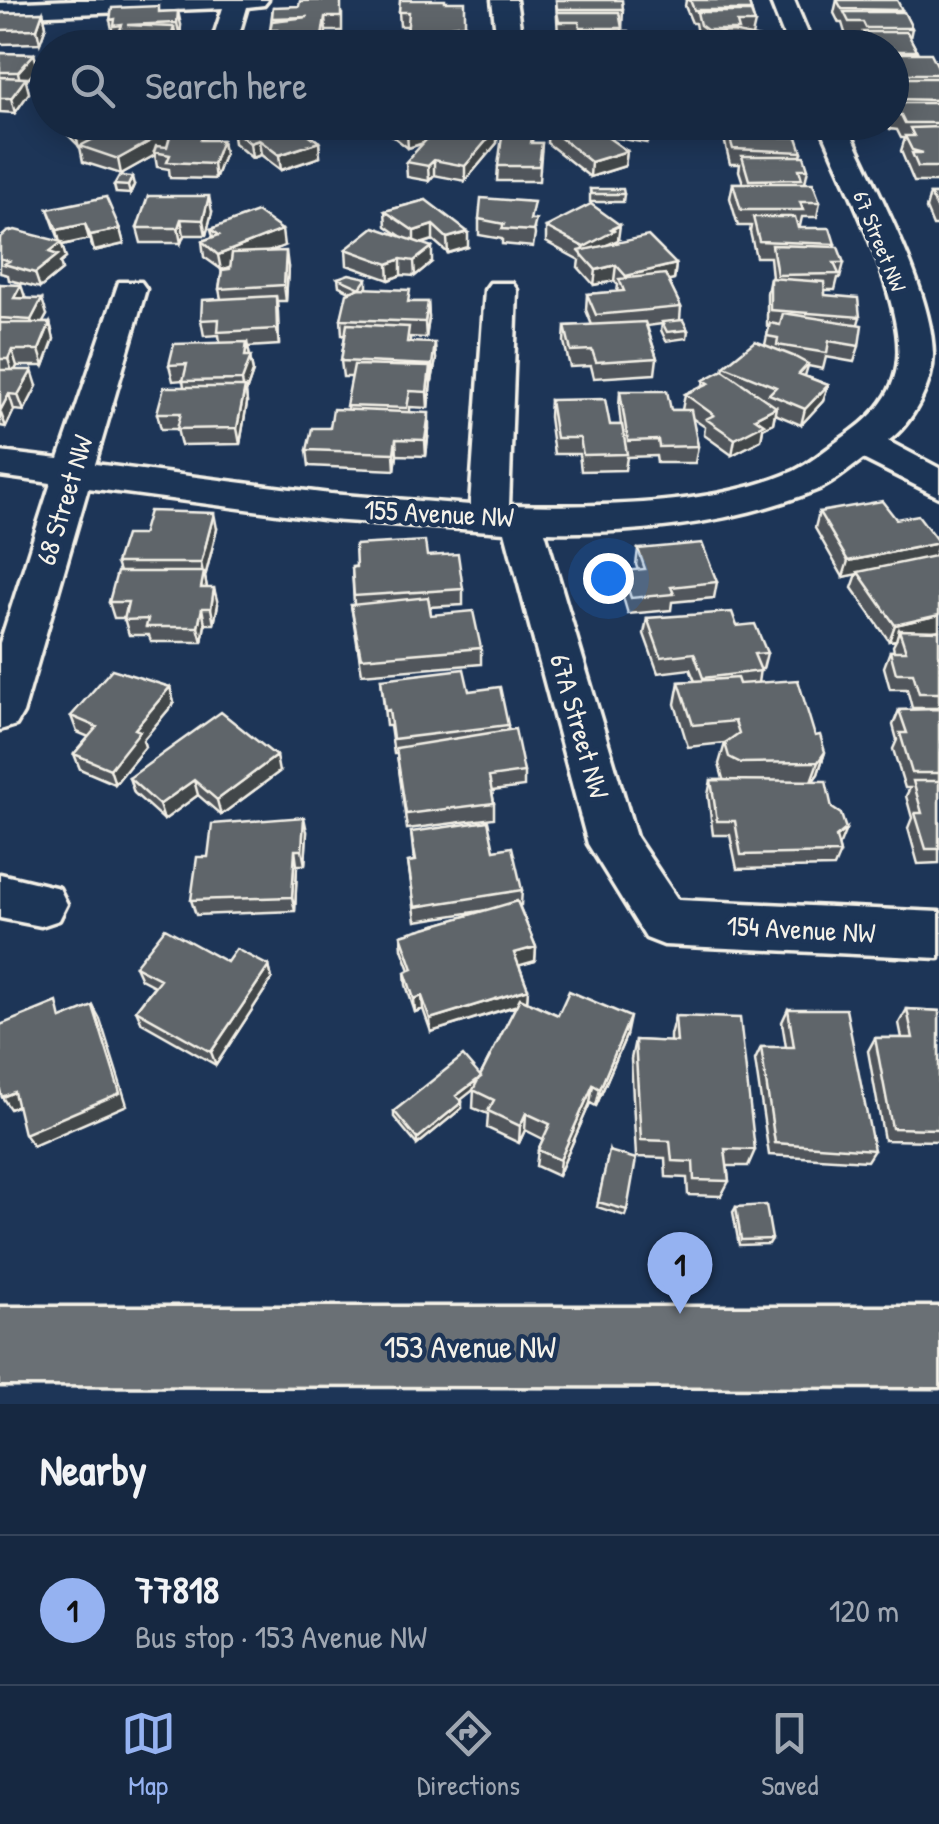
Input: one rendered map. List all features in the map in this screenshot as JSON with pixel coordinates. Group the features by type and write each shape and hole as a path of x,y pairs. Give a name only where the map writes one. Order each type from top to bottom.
{"main road":[{"name":"153 Avenue NW","path":"0,1346 939,1347"}],"street":[{"path":"0,10 256,0"},
{"path":"504,0 508,30"},
{"path":"782,0 794,30"},
{"path":"228,30 237,1"},
{"name":"67 Street NW","path":"839,140 916,335 914,370 906,394 894,415 866,446"},
{"name":"68 Street NW","path":"0,712 130,289"},
{"name":"67A Street NW","path":"500,290 505,518 614,844 664,922"},
{"path":"866,446 939,484"},
{"name":"155 Avenue NW","path":"0,464 352,509 505,518 666,518 708,512 792,488 866,446"},
{"name":"154 Avenue NW","path":"664,922 939,936"}],"building":[{"path":"341,0 341,17 325,17 323,30 270,30 272,21 308,17 272,18 273,7 299,6 300,1"},
{"path":"400,0 465,2 465,24 451,26 451,30 408,30 409,12 399,12"},
{"path":"556,0 622,0 623,9 557,9"},
{"path":"690,0 748,0 751,10 694,10"},
{"path":"837,0 897,0 902,10 842,9"},
{"path":"159,6 159,12 178,11 177,23 127,25 174,27 173,30 120,30 122,25 114,26 115,19 110,20 112,8"},
{"path":"43,12 37,29 0,30 0,13"},
{"path":"557,12 619,12 622,28 580,28 579,22 559,22"},
{"path":"697,12 751,12 755,23 737,23 739,30 707,30 700,25"},
{"path":"844,12 904,12 912,28 866,28 863,22 849,22"},
{"path":"0,53 30,54 18,72 0,72"},
{"path":"909,53 931,53 939,74 909,74"},
{"path":"0,77 26,78 11,98 0,98"},
{"path":"909,78 939,78 939,100 909,99"},
{"path":"909,103 939,103 939,123 909,123"},
{"path":"939,127 939,167 918,167 912,153 923,153 912,150 907,140 914,136 910,128"},
{"path":"92,140 152,140 118,159 80,146"},
{"path":"169,140 222,140 213,164 167,162 170,155 154,152 156,146 167,147"},
{"path":"259,140 319,142 279,155"},
{"path":"426,140 487,140 465,166 434,160 428,166 406,162"},
{"path":"502,140 542,143 539,166 498,166"},
{"path":"563,140 612,140 627,151 591,162"},
{"path":"730,140 798,140 802,152 733,149"},
{"path":"742,156 804,156 808,169 799,169 802,179 749,180"},
{"path":"119,176 132,177 128,186 114,185"},
{"path":"733,183 813,183 820,202 800,202 803,210 741,210"},
{"path":"590,189 623,189 624,194 591,194"},
{"path":"930,194 939,194 939,210 938,210"},
{"path":"148,196 209,196 203,220 181,219 178,228 137,228"},
{"path":"106,197 120,229 90,235 85,224 57,230 48,209"},
{"path":"481,198 534,202 530,220 536,220 533,231 502,229 504,224 479,219"},
{"path":"426,200 468,232 447,238 433,225 414,231 385,211"},
{"path":"591,204 620,225 584,247 546,227"},
{"path":"257,212 282,230 218,255 202,241 219,235 211,229"},
{"path":"753,217 795,217 798,228 830,228 835,244 759,241"},
{"path":"374,227 432,247 414,261 401,259 388,264 346,249"},
{"path":"15,230 62,242 49,252 58,255 35,273 4,264 9,261 0,258 0,238"},
{"path":"648,236 676,264 626,276 616,265 596,270 579,251"},
{"path":"772,245 838,247 844,263 834,263 839,274 777,275"},
{"path":"286,251 284,285 219,289 222,270 230,269 232,253"},
{"path":"349,274 367,278 360,288 338,278"},
{"path":"665,274 681,307 596,315 587,294 624,291 619,279"},
{"path":"770,278 824,282 825,295 858,298 860,317 770,310"},
{"path":"0,284 21,285 14,298 42,299 31,320 0,318"},
{"path":"360,288 410,290 408,302 428,302 425,322 341,319 347,293"},
{"path":"276,296 277,329 218,332 219,319 201,320 202,300"},
{"path":"783,313 862,325 859,346 829,341 827,353 777,345 778,338 767,336 770,323 780,325"},
{"path":"683,320 688,330 667,332 662,322"},
{"path":"645,322 657,358 596,362 592,350 571,351 565,326"},
{"path":"0,323 50,323 39,350 12,350 8,359 0,359"},
{"path":"347,324 409,327 407,342 435,343 432,365 341,361"},
{"path":"755,341 808,364 799,374 828,385 805,409 769,394 776,387 724,366"},
{"path":"247,342 245,356 251,356 242,380 183,381 187,364 169,365 174,344"},
{"path":"354,365 430,367 427,392 410,391 407,408 346,406"},
{"path":"0,370 32,370 18,395 9,394 0,411"},
{"path":"723,370 776,407 755,418 764,424 735,439 706,419 714,415 685,394 709,383 704,380"},
{"path":"164,387 245,387 237,428 177,429 181,413 157,413"},
{"path":"620,391 667,391 671,410 691,410 698,446 659,447 658,440 628,441"},
{"path":"605,399 610,425 622,425 627,454 583,455 580,438 556,438 550,400"},
{"path":"333,409 429,413 425,440 396,439 394,453 307,450 312,428 330,428"},
{"path":"882,501 896,519 918,515 939,543 848,561 819,512"},
{"path":"149,511 214,513 201,563 116,563 125,535 142,535"},
{"path":"425,541 427,556 458,554 463,589 354,596 355,545"},
{"path":"702,543 717,582 671,587 674,594 631,598 622,571 645,569 638,549"},
{"path":"939,555 939,615 895,625 858,572"},
{"path":"117,572 204,572 201,588 214,588 211,608 202,608 198,627 146,627 148,619 124,620 128,602 109,602"},
{"path":"428,597 431,615 473,611 481,648 361,658 351,605"},
{"path":"732,612 737,626 755,624 767,653 754,654 761,671 703,678 694,653 661,657 647,618"},
{"path":"899,630 939,631 939,693 919,693 913,673 896,673 890,651 906,651"},
{"path":"112,669 170,687 135,729 140,731 110,769 74,754 97,727 71,716"},
{"path":"464,669 469,691 500,687 508,725 393,739 381,679"},
{"path":"737,678 739,684 798,680 815,736 820,735 825,752 818,762 741,763 729,757 725,743 739,733 735,721 693,725 679,682"},
{"path":"939,709 939,773 912,773 900,733 907,733 899,710"},
{"path":"221,712 276,756 217,800 194,780 159,805 129,778"},
{"path":"515,729 524,772 489,777 494,803 406,814 396,748"},
{"path":"711,780 826,781 832,808 841,814 846,829 836,837 840,853 741,855 735,821 717,821"},
{"path":"913,781 939,781 939,849 926,849 915,813 922,813"},
{"path":"304,817 302,850 295,850 292,897 191,900 197,857 208,857 212,824"},
{"path":"488,821 494,850 512,847 522,890 415,907 408,862 416,861 411,832"},
{"path":"517,901 536,947 514,953 528,989 430,1019 422,996 414,999 405,972 413,969 401,935"},
{"path":"165,928 227,962 236,949 269,966 211,1052 136,1010 160,979 135,966"},
{"path":"569,991 630,1017 600,1089 593,1085 560,1160 538,1150 550,1124 526,1113 520,1126 488,1111 494,1100 473,1090 520,998 558,1015"},
{"path":"57,1002 61,1019 93,1006 120,1093 24,1134 14,1092 2,1097 0,1090 0,1025"},
{"path":"788,1009 846,1009 874,1150 775,1143 761,1047 794,1047"},
{"path":"907,1009 939,1011 939,1129 892,1128 875,1038 913,1038"},
{"path":"675,1016 740,1018 755,1150 725,1149 729,1181 694,1180 693,1162 672,1161 670,1141 641,1140 635,1040 677,1042"},
{"path":"463,1056 481,1077 456,1096 462,1102 417,1139 394,1111"},
{"path":"609,1151 636,1159 627,1210 598,1202"},
{"path":"766,1205 772,1239 741,1240 736,1207"}],"place":[{"name":"77818","path":"680,1314"}]}
